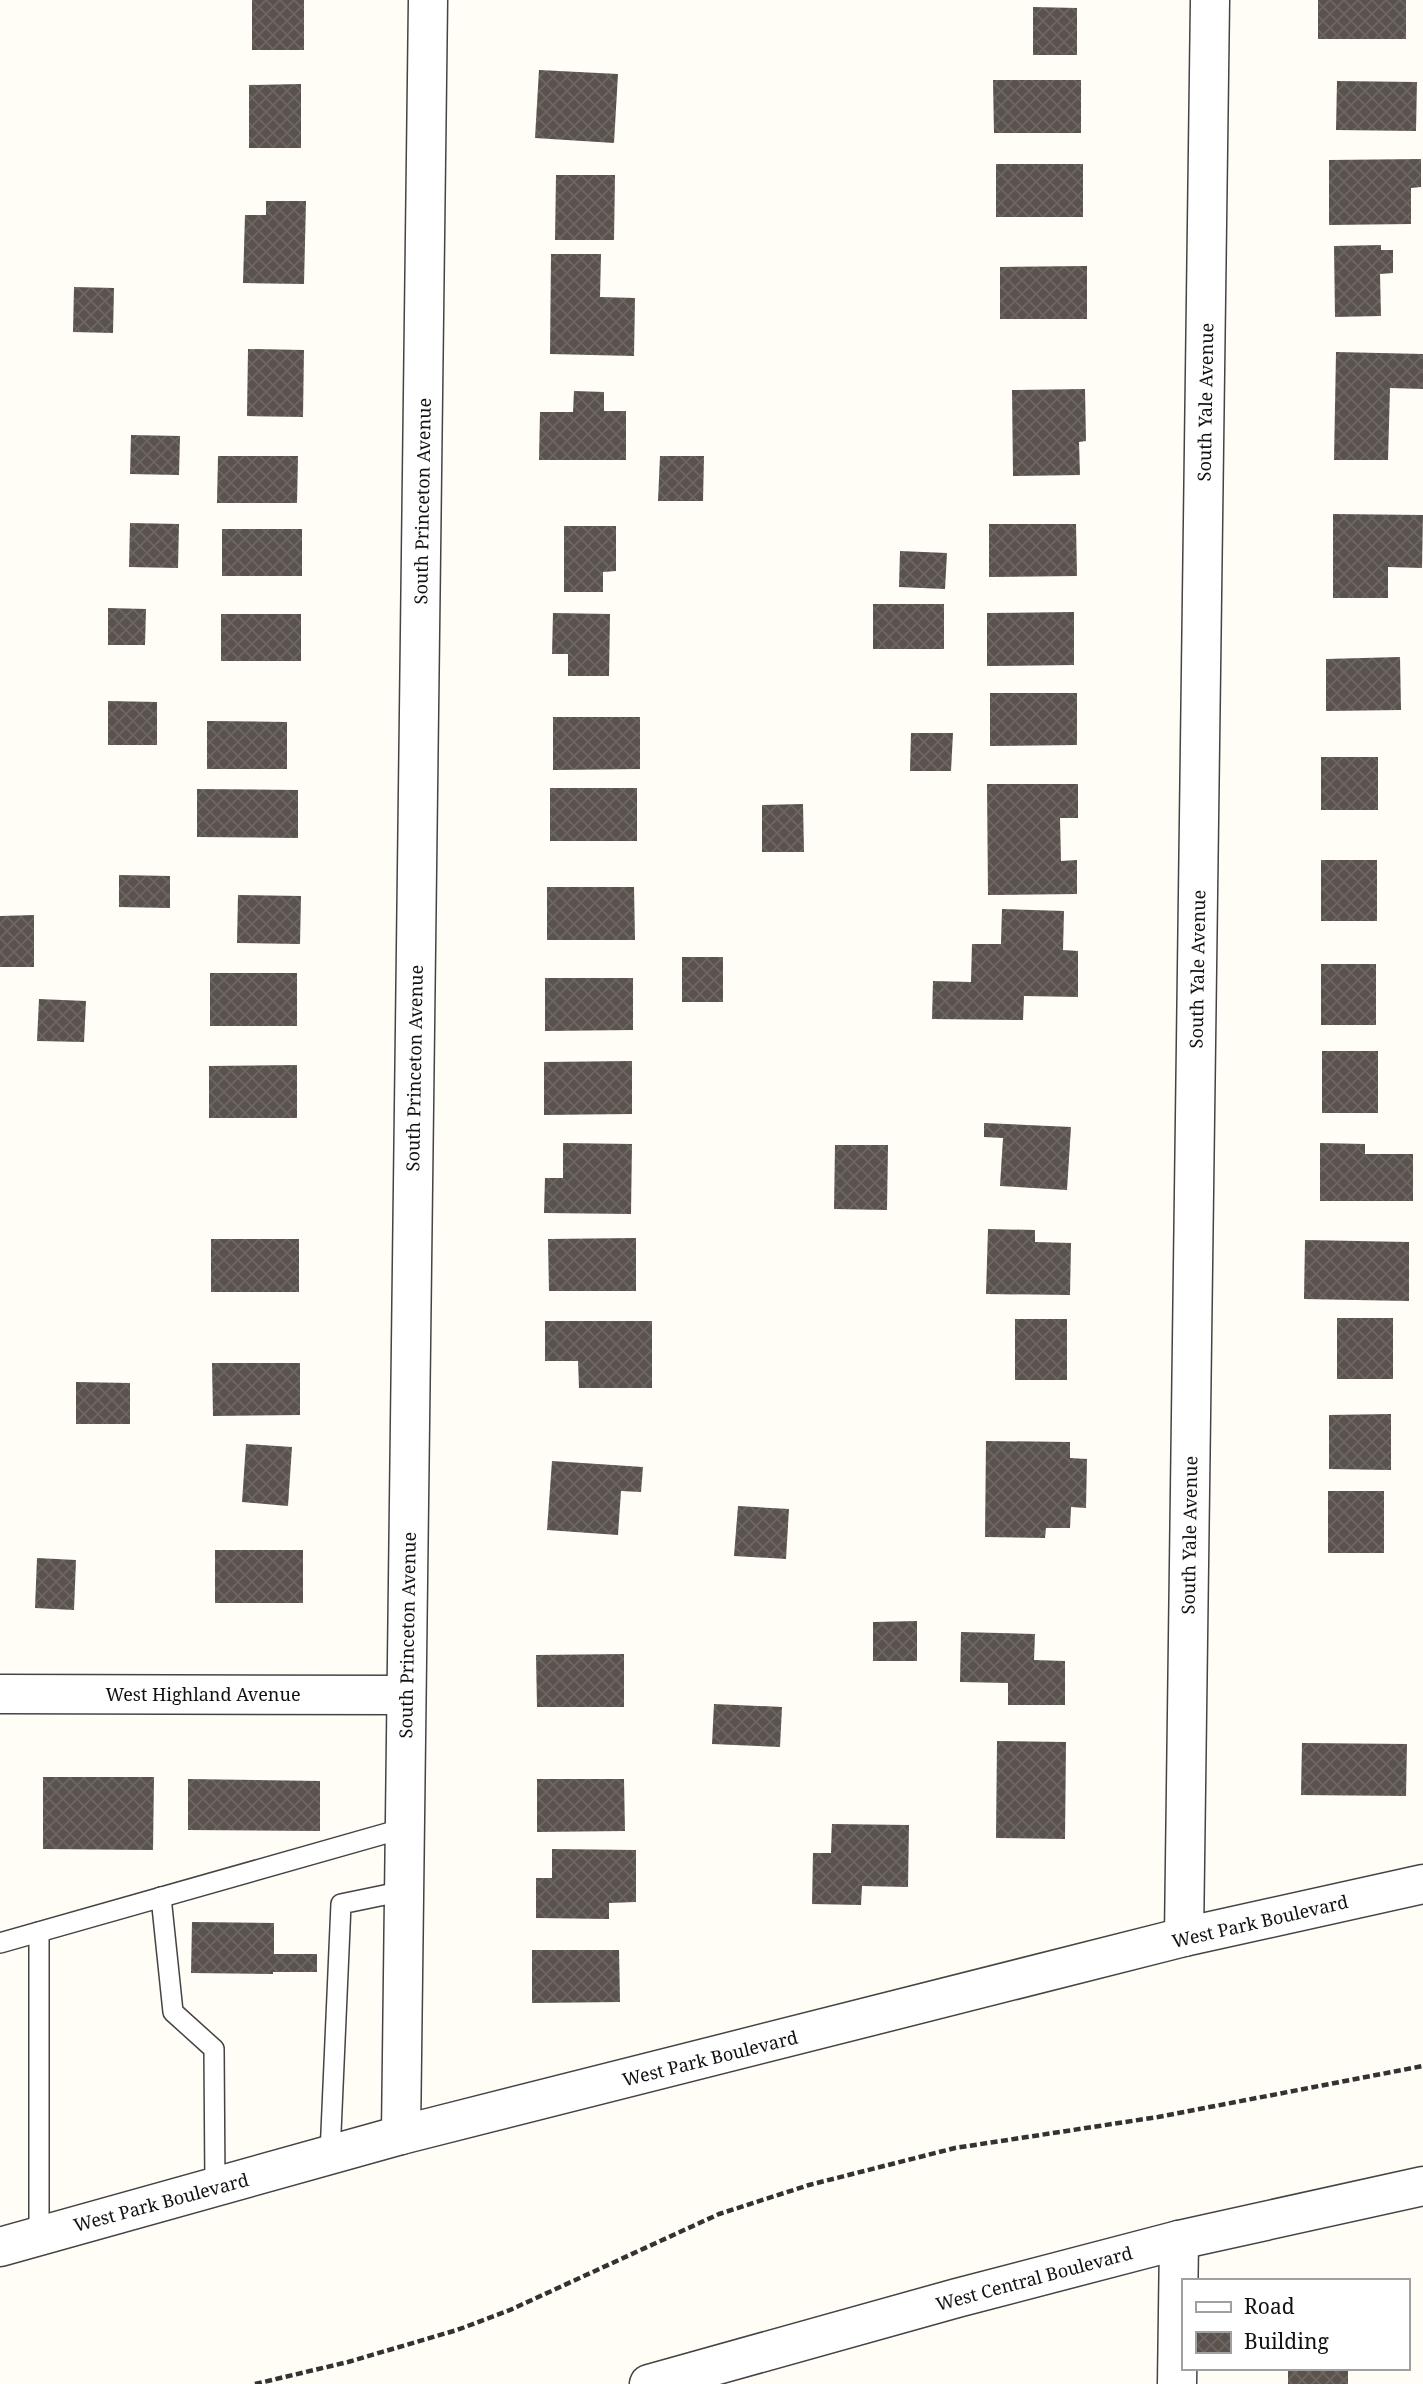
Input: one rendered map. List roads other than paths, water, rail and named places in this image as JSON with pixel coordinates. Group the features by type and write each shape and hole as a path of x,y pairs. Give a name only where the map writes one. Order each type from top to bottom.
{"street":[{"name":"South Princeton Avenue","path":"401,2136 428,0"},
{"name":"South Yale Avenue","path":"1184,1937 1210,0"},
{"name":"West Highland Avenue","path":"0,1693 406,1695"},
{"name":"West Park Boulevard","path":"0,2246 401,2136 1184,1937 1423,1884"},
{"name":"West Central Boulevard","path":"649,2384 957,2298 1180,2240 1423,2186"},
{"path":"1177,2384 1180,2240"}],"lane":[{"path":"0,1943 405,1828"},
{"path":"330,2155 341,1904 404,1891"},
{"path":"161,1898 173,2012 214,2049 215,2187"},
{"path":"39,1932 39,2236"}]}
